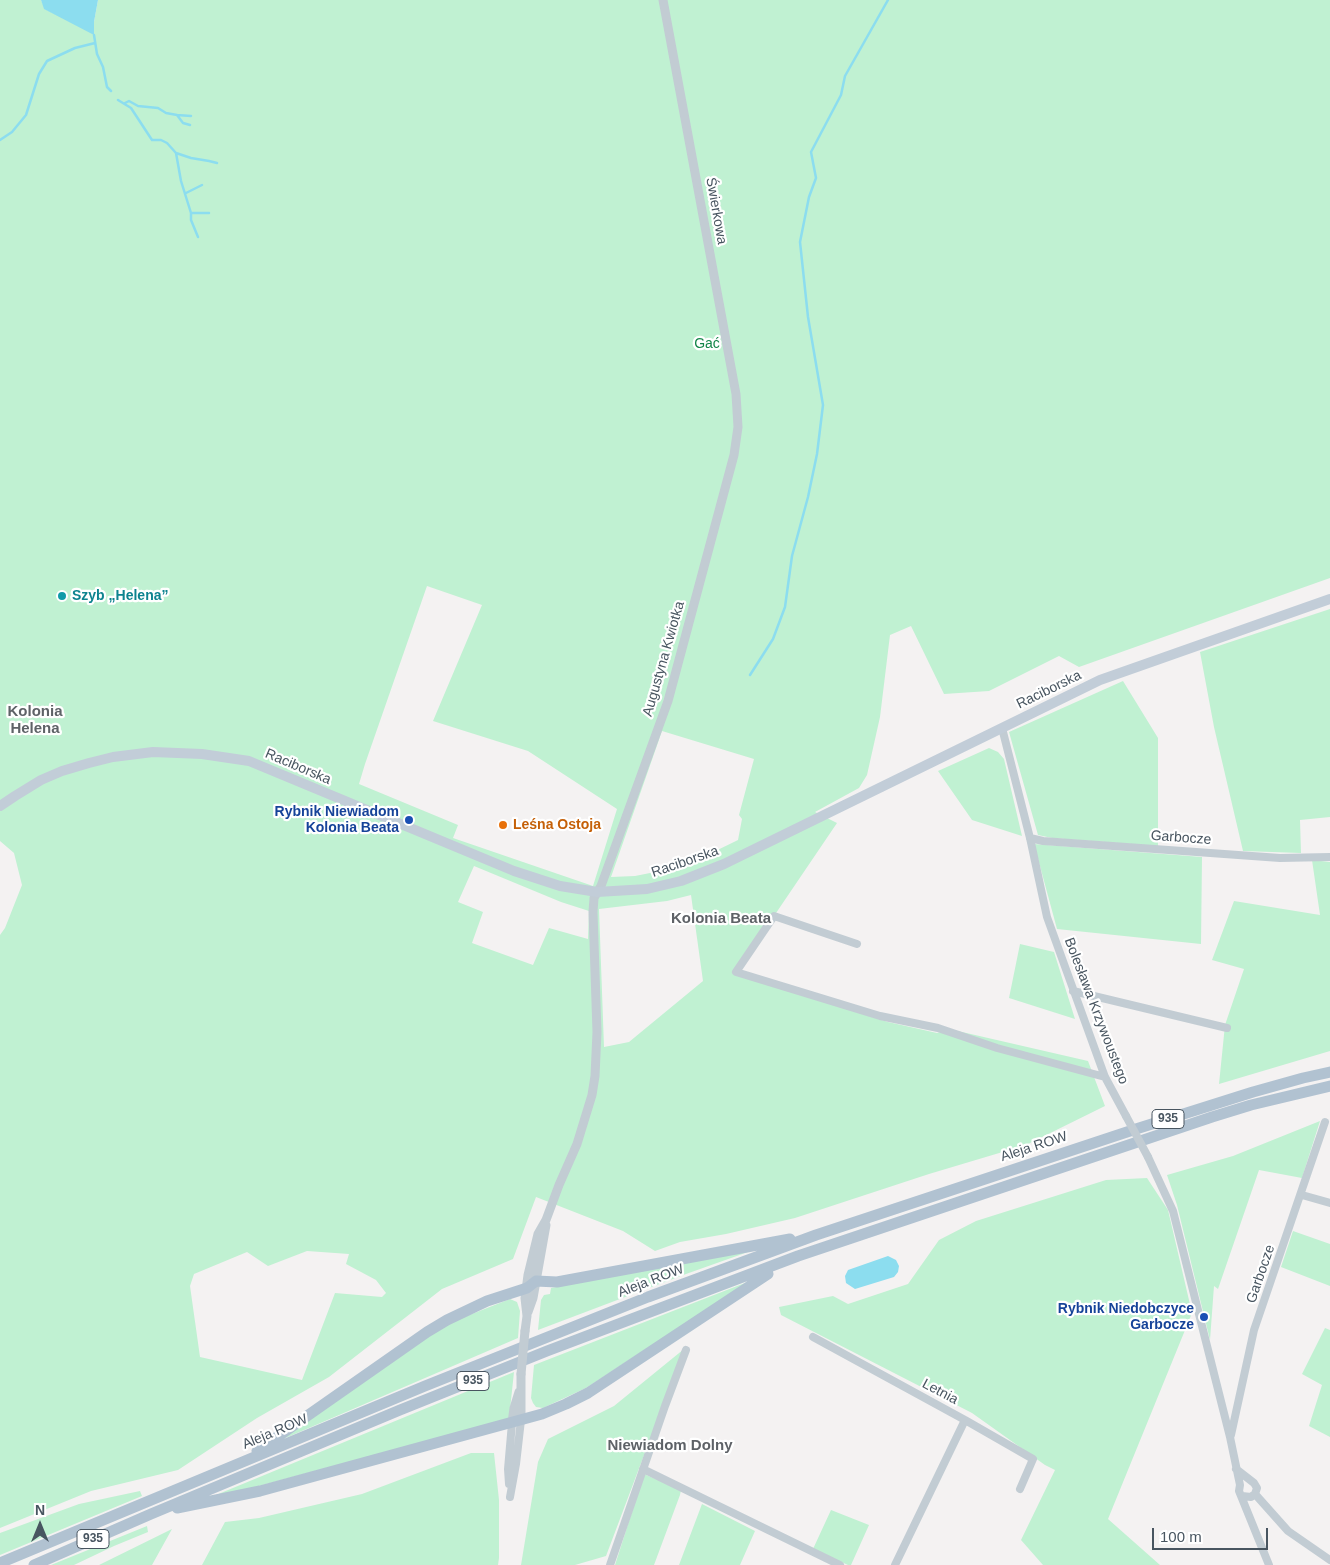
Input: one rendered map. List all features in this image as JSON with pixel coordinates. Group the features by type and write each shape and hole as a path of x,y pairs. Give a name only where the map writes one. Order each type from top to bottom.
{"main road":[{"name":"Raciborska","path":"0,806 41,780 62,770 89,763 113,757 153,752 202,754 249,761 514,871 560,886 597,892 647,890 702,874 1100,680 1330,599"},
{"name":"Aleja ROW","path":"0,1563 425,1386 576,1326 816,1235 1136,1129 1253,1092 1330,1072"},
{"name":"Aleja ROW","path":"34,1565 151,1514 538,1355 798,1256 1212,1117 1251,1105 1330,1086"},
{"path":"240,1464 427,1332 487,1301 531,1284 557,1282 816,1235"},
{"path":"151,1514 260,1491 542,1414 588,1393 748,1286 798,1256"}],"street":[{"name":"Świerkowa","path":"663,0 736,394 738,427"},
{"name":"Augustyna Kwiotka","path":"517,1422 514,1408 520,1390 527,1316 533,1298 531,1284 545,1236 546,1220 577,1144 588,1111 595,1076 597,1032 594,898 601,886 668,701 734,455 738,427"},
{"name":"Bolesława Krzywoustego","path":"1002,728 1030,838 1047,917 1073,991 1105,1077 1148,1157 1173,1211 1230,1437 1240,1485"},
{"name":"Garbocze","path":"1030,838 1043,841 1280,858 1330,857"},
{"path":"857,944 774,916 736,972 880,1016 938,1028 997,1048 1105,1077"},
{"path":"1073,991 1227,1028"},
{"name":"Garbocze","path":"1230,1437 1254,1330 1325,1122"},
{"path":"1302,1194 1330,1203"},
{"name":"Letnia","path":"813,1337 965,1420 895,1565"},
{"path":"610,1565 686,1350"},
{"path":"965,1420 1034,1460 1020,1489"},
{"path":"517,1422 516,1464 510,1497 508,1469 517,1422"},
{"path":"643,1469 840,1565"},
{"path":"1236,1469 1242,1472 1256,1486 1253,1495 1252,1521"},
{"path":"1249,1480 1244,1481 1240,1485 1239,1491 1269,1565"},
{"path":"1242,1496 1253,1495"},
{"path":"1253,1495 1288,1531 1330,1560"}],"green space":[{"name":"Gać","path":"0,0 41,0 45,9 94,34 98,0 1330,0 1330,578 1079,667 1059,656 989,691 944,694 911,626 890,635 880,717 867,775 859,788 815,812 837,823 774,916 732,973 888,1022 937,1033 949,1029 1088,1061 1105,1106 1026,1145 929,1174 795,1218 726,1234 680,1242 655,1251 623,1231 536,1197 513,1259 442,1289 329,1377 257,1418 178,1470 91,1491 0,1528 0,935 5,928 22,885 14,853 0,841","holes":["427,586 482,605 433,721 528,751 617,809 593,886 453,838 458,825 359,784","662,731 754,759 739,815 742,819 738,840 697,860 670,869 635,876 611,877","474,866 561,902 589,911 588,939 549,928 533,965 472,943 483,912 458,902","691,895 703,981 629,1042 604,1047 599,909 667,901","307,1251 349,1254 346,1264 376,1280 386,1293 382,1297 335,1293 302,1380 200,1357 190,1286 194,1274 247,1252 268,1266"]},
{"path":"1330,609 1330,817 1300,820 1301,853 1243,851 1214,727 1200,652"},
{"path":"1123,681 1158,738 1158,846 1052,838 1038,835 1009,732"},
{"path":"989,748 998,752 1004,759 1022,836 972,820 938,771"},
{"path":"1034,844 1202,857 1201,944 1057,929"},
{"path":"1312,860 1330,862 1330,1051 1219,1084 1225,1025 1244,969 1212,960 1234,901 1320,915"},
{"path":"1020,944 1054,952 1075,1019 1009,998"},
{"path":"1320,1121 1302,1178 1259,1170 1218,1289 1214,1286 1210,1340 1177,1205 1167,1175 1233,1156"},
{"path":"1147,1178 1168,1210 1192,1313 1108,1519 1160,1565 1043,1565 1021,1540 1055,1470 1045,1465 972,1413 781,1315 779,1307 833,1296 848,1304 908,1284 939,1240 976,1221 1106,1180"},
{"path":"1293,1231 1330,1244 1330,1286 1281,1267"},
{"path":"762,1247 538,1330 541,1300 544,1295 550,1294 551,1288"},
{"path":"750,1281 586,1388 543,1408 536,1407 533,1403 531,1398 534,1365"},
{"path":"510,1299 517,1302 520,1311 518,1338 281,1440 417,1344 454,1321"},
{"path":"1325,1328 1330,1330 1330,1437 1309,1426 1322,1385 1302,1374"},
{"path":"684,1349 606,1556 575,1565 521,1565 538,1462 548,1439 614,1406"},
{"path":"514,1372 509,1419 199,1502"},
{"path":"471,1453 494,1453 499,1500 498,1565 202,1565 225,1522 259,1518 362,1494"},
{"path":"644,1474 681,1490 680,1495 654,1565 615,1565"},
{"path":"140,1491 142,1496 0,1555 0,1533 79,1504"},
{"path":"702,1504 755,1531 740,1565 679,1565"},
{"path":"831,1510 869,1525 851,1565 813,1549"},
{"path":"147,1526 148,1532 74,1565 51,1565"},
{"path":"172,1529 152,1565 99,1565"}],"water":[{"path":"41,0 98,0 94,35 44,9"},
{"path":"888,1256 896,1260 899,1266 898,1272 894,1277 855,1289 846,1283 845,1276 848,1270"}],"waterway":[{"path":"750,675 773,639 785,607 792,556 817,454 823,405 808,317 800,242 809,197 816,178 811,152 841,95 845,76 888,0"},
{"path":"94,35 97,54 103,67 107,87 111,91"},
{"path":"0,140 12,132 26,115 39,74 47,61 75,48 95,43"},
{"path":"118,100 131,108 152,140 161,140 167,143 176,153 181,181 191,213 191,220 198,237"},
{"path":"125,103 129,101 138,106 158,108 166,113 177,115 183,123 190,125"},
{"path":"177,115 191,116"},
{"path":"176,153 217,163"},
{"path":"186,193 202,185"},
{"path":"191,213 209,213"}],"place":[{"name":"Szyb „Helena”","path":"62,596"},
{"name":"Rybnik Niewiadom Kolonia Beata","path":"409,820"},
{"name":"Leśna Ostoja","path":"503,825"},
{"name":"Rybnik Niedobczyce Garbocze","path":"1204,1317"}],"district":[{"name":"Kolonia Helena","path":"35,720"},
{"name":"Kolonia Beata","path":"721,919"},
{"name":"Niewiadom Dolny","path":"670,1446"}]}
